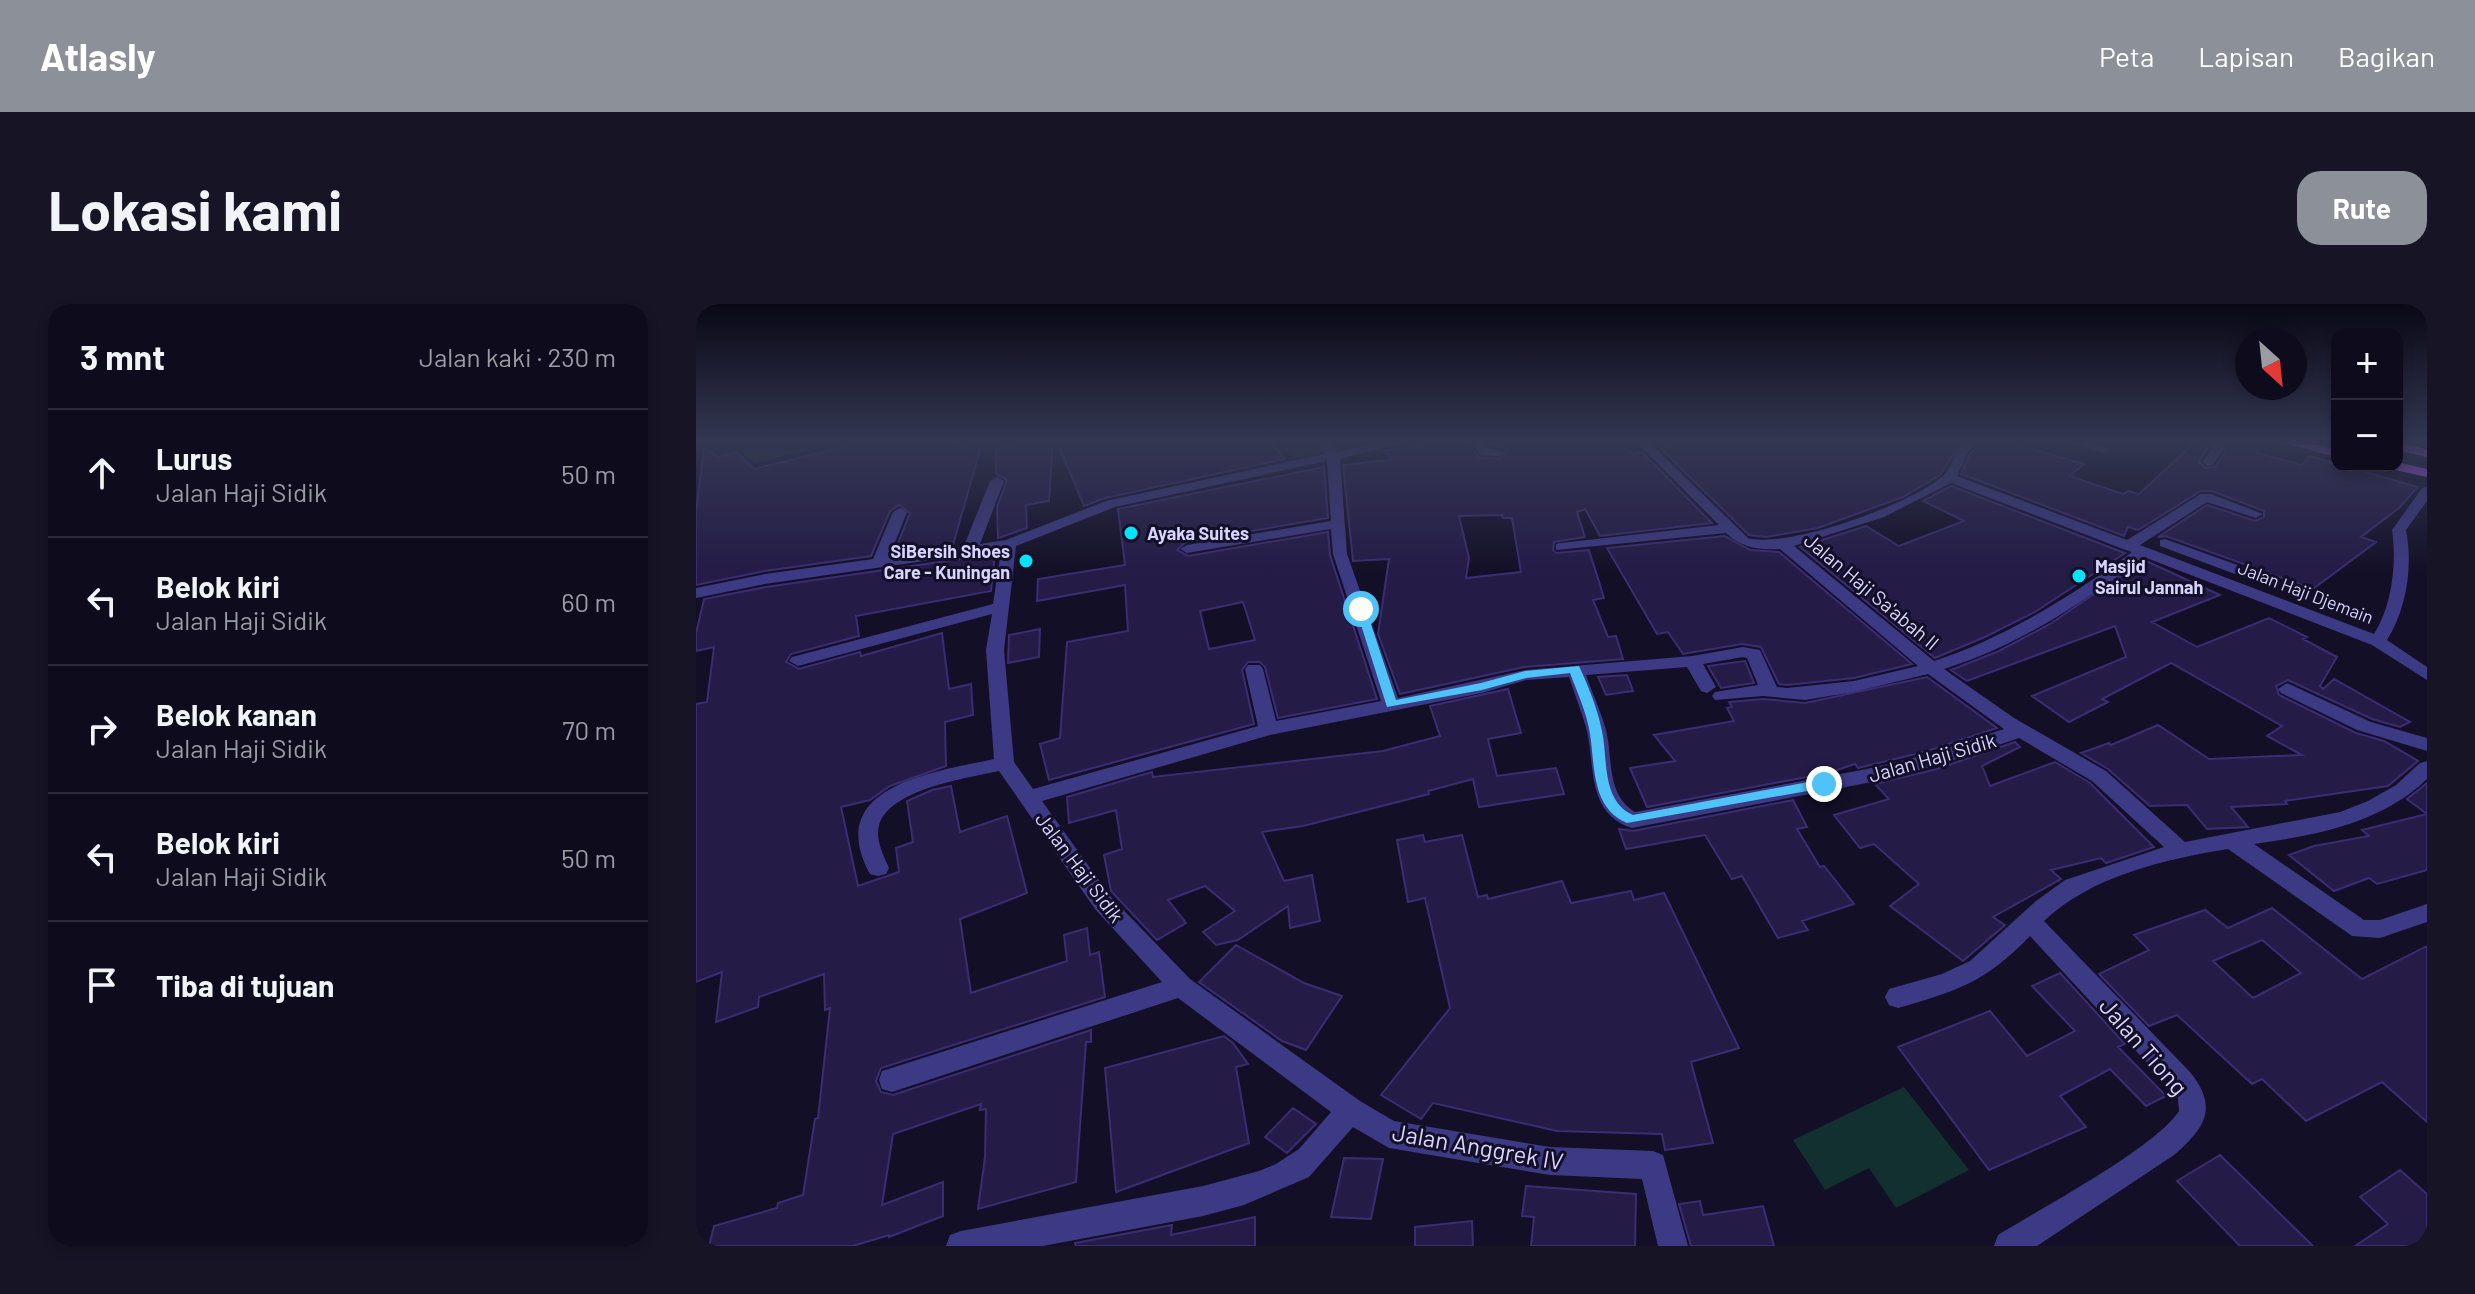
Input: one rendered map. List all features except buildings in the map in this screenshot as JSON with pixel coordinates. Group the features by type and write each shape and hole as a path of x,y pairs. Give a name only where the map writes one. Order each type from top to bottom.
{"street":[{"path":"971,548 995,486"},
{"path":"696,593 765,579 1009,544 1111,504 1182,486"},
{"path":"1336,486 1340,507 1337,524 1340,554 1391,704"},
{"path":"1687,486 1751,546 1784,545 1855,523 1933,486"},
{"name":"Jalan Haji Djemain","path":"1971,486 2378,641"},
{"path":"2427,491 2399,530 2403,553 2392,619 2378,641 2427,675"},
{"path":"1692,661 1714,692 1801,694 1877,683 1932,669 2022,633 2206,497 2256,514"},
{"path":"879,562 900,512"},
{"path":"1187,549 1337,524"},
{"path":"1561,547 1730,528"},
{"path":"2165,543 2265,580"},
{"path":"1009,544 995,650 1004,763 1028,798"},
{"name":"Jalan Haji Sa'abah II","path":"1784,545 1855,610 1932,669 2019,731 2053,747 2099,776 2181,851"},
{"path":"2217,579 2229,567"},
{"path":"798,661 1000,607"},
{"name":"Jalan Haji Sidik","path":"1350,1110 1181,986 1103,903 1028,798 1268,729 1482,687 1525,675 1692,661 1749,652 1754,654 1770,691"},
{"path":"1254,669 1268,729"},
{"name":"Jalan Haji Sidik","path":"1575,669 1596,731 1599,772 1611,803 1622,816 1632,820 1867,776 1929,761 2019,731"},
{"path":"2287,689 2364,726 2427,745"},
{"path":"878,868 867,837 868,823 877,807 904,789 1004,763"},
{"path":"1898,997 1956,980 1988,961 2029,920 2068,889 2181,851 2309,827 2381,804 2413,784 2427,768"},
{"path":"2233,841 2360,929 2380,929 2427,913"},
{"name":"Jalan Tiong","path":"2009,1246 2168,1144 2191,1121 2193,1102 2186,1086 2029,920"},
{"path":"892,1080 1181,986"},
{"path":"968,1245 1238,1192 1280,1176 1307,1161 1350,1110"},
{"name":"Jalan Anggrek IV","path":"1350,1110 1389,1134 1488,1152 1550,1161 1653,1165 1673,1246"}],"green space":[{"path":"1904,1087 1969,1170 1896,1208 1869,1168 1825,1190 1793,1140"}],"place":[{"name":"Ayaka Suites","path":"1131,533"},
{"name":"SiBersih Shoes Care - Kuningan","path":"1026,561"},
{"name":"Masjid Sairul Jannah","path":"2079,576"}],"route":[{"path":"1361,609 1391,704 1482,687 1525,675 1575,669 1596,731 1599,772 1611,803 1622,816 1632,820 1824,784"}]}
